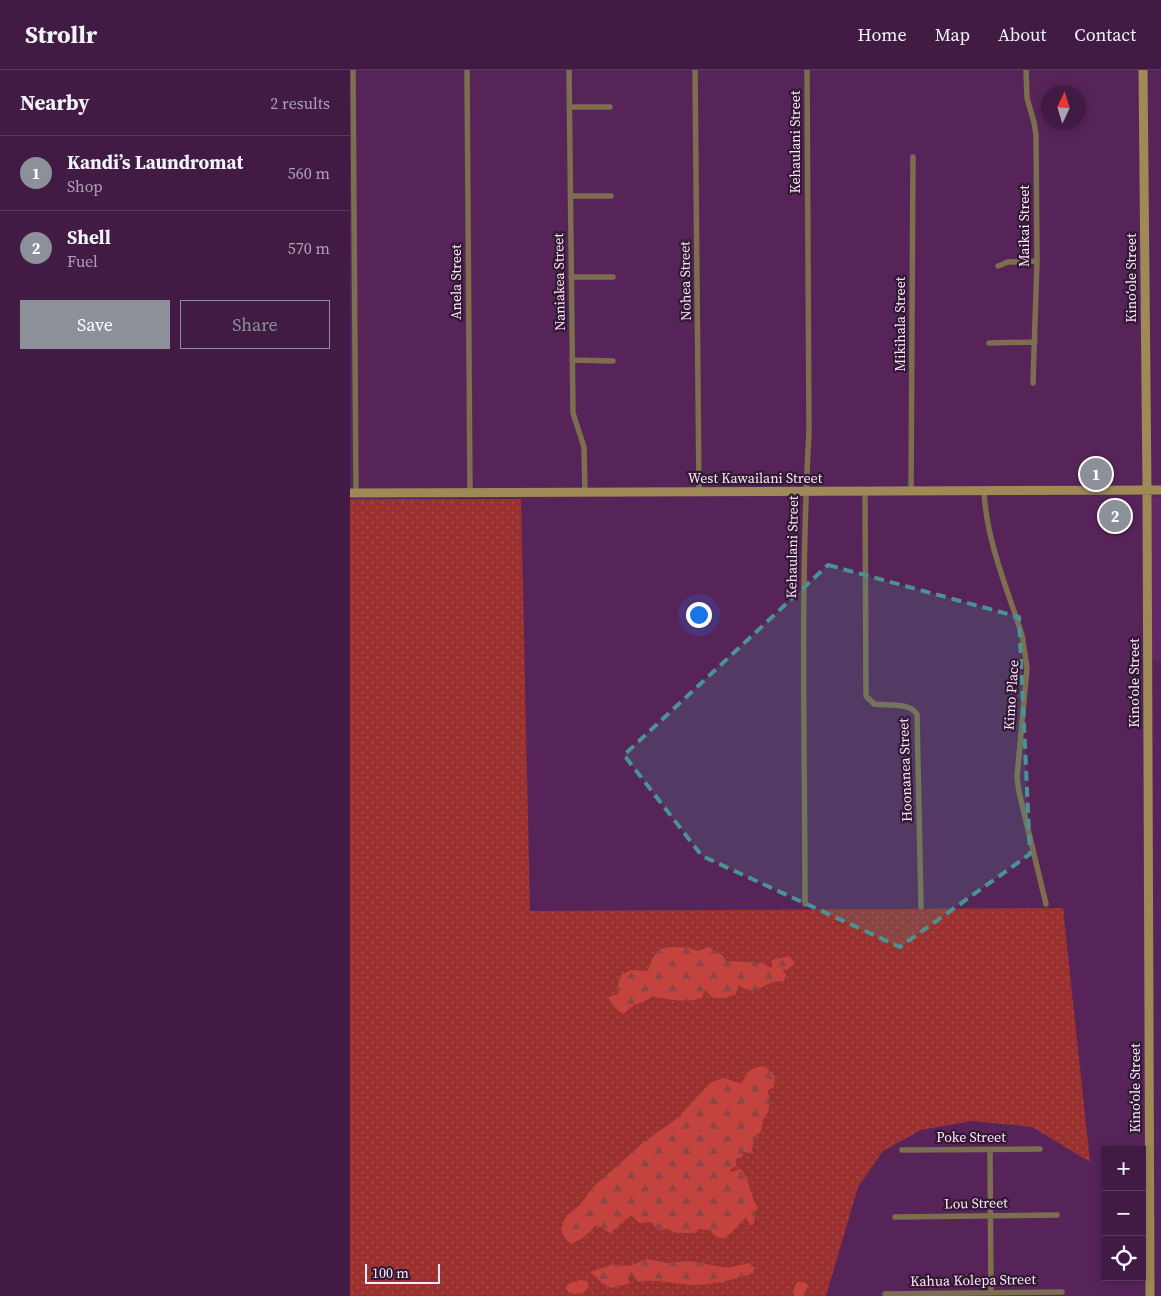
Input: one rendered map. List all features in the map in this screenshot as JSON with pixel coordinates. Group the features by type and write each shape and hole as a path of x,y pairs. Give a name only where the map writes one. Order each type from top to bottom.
{"street":[{"path":"353,70 353,494"},
{"name":"Anela Street","path":"467,70 470,493"},
{"name":"Naniakea Street","path":"569,70 573,413 584,447 585,493"},
{"name":"Nohea Street","path":"695,70 699,492"},
{"name":"Kehaulani Street","path":"806,904 805,492 809,432 807,70"},
{"name":"Maikai Street","path":"1026,70 1027,98 1036,136 1037,261 1033,383"},
{"name":"Kinoʻole Street","path":"1144,70 1150,1296"},
{"path":"570,107 610,107"},
{"name":"Mikihala Street","path":"912,491 913,156"},
{"path":"570,196 612,196"},
{"path":"998,266 1008,262 1037,261"},
{"path":"571,277 613,277"},
{"path":"988,343 1035,342"},
{"path":"572,360 613,361"},
{"name":"Kimo Place","path":"984,490 988,530 1026,651 1027,673 1017,777 1046,904"},
{"name":"West Kawailani Street","path":"353,494 1161,490"},
{"name":"Hoonanea Street","path":"865,492 866,696 874,704 907,706 914,709 917,714 921,907"},
{"name":"Poke Street","path":"902,1150 1040,1149"},
{"path":"990,1150 991,1294"},
{"name":"Lou Street","path":"895,1217 1057,1215"},
{"name":"Kahua Kolepa Street","path":"886,1294 1062,1292"}],"highlighted area":[{"path":"828,565 1019,617 1030,854 900,947 702,856 624,755"}],"shaded area":[{"path":"1151,497 1161,497 1161,660 1151,660"},
{"path":"350,499 521,499 530,911 1063,908 1090,1162 1032,1127 971,1121 921,1130 883,1151 858,1187 826,1296 350,1296"}],"green space":[{"path":"672,947 689,948 698,951 709,947 723,956 726,961 761,963 772,968 772,960 789,956 795,963 787,970 782,969 786,975 784,981 772,982 756,990 748,990 738,985 736,994 724,998 713,998 705,990 702,998 683,1001 652,996 634,1005 623,1014 614,1007 608,997 618,994 618,984 621,975 631,970 648,971 652,959 659,949"},
{"path":"764,1066 775,1076 774,1087 767,1091 770,1098 768,1112 763,1120 761,1131 755,1137 751,1153 744,1152 742,1157 736,1159 736,1166 730,1170 730,1172 741,1169 744,1173 758,1208 755,1213 754,1224 750,1225 746,1217 725,1239 715,1236 711,1230 699,1229 696,1233 677,1233 667,1229 658,1230 651,1222 639,1223 631,1215 610,1233 596,1225 582,1238 571,1244 566,1240 561,1229 566,1216 580,1205 592,1188 644,1142 679,1117 710,1083 723,1078 743,1084 747,1073"},
{"path":"646,1259 667,1263 690,1261 728,1268 749,1263 755,1268 751,1274 722,1282 700,1285 659,1281 638,1282 632,1275 627,1277 630,1283 611,1288 590,1272 614,1264 630,1266"},
{"path":"580,1280 587,1281 589,1287 580,1293 569,1293 565,1288 568,1284"},
{"path":"797,1282 804,1282 808,1285 803,1296 794,1296 794,1288"}],"place":[{"name":"Kandi’s Laundromat","path":"1096,474"},
{"name":"Shell","path":"1115,516"}]}
